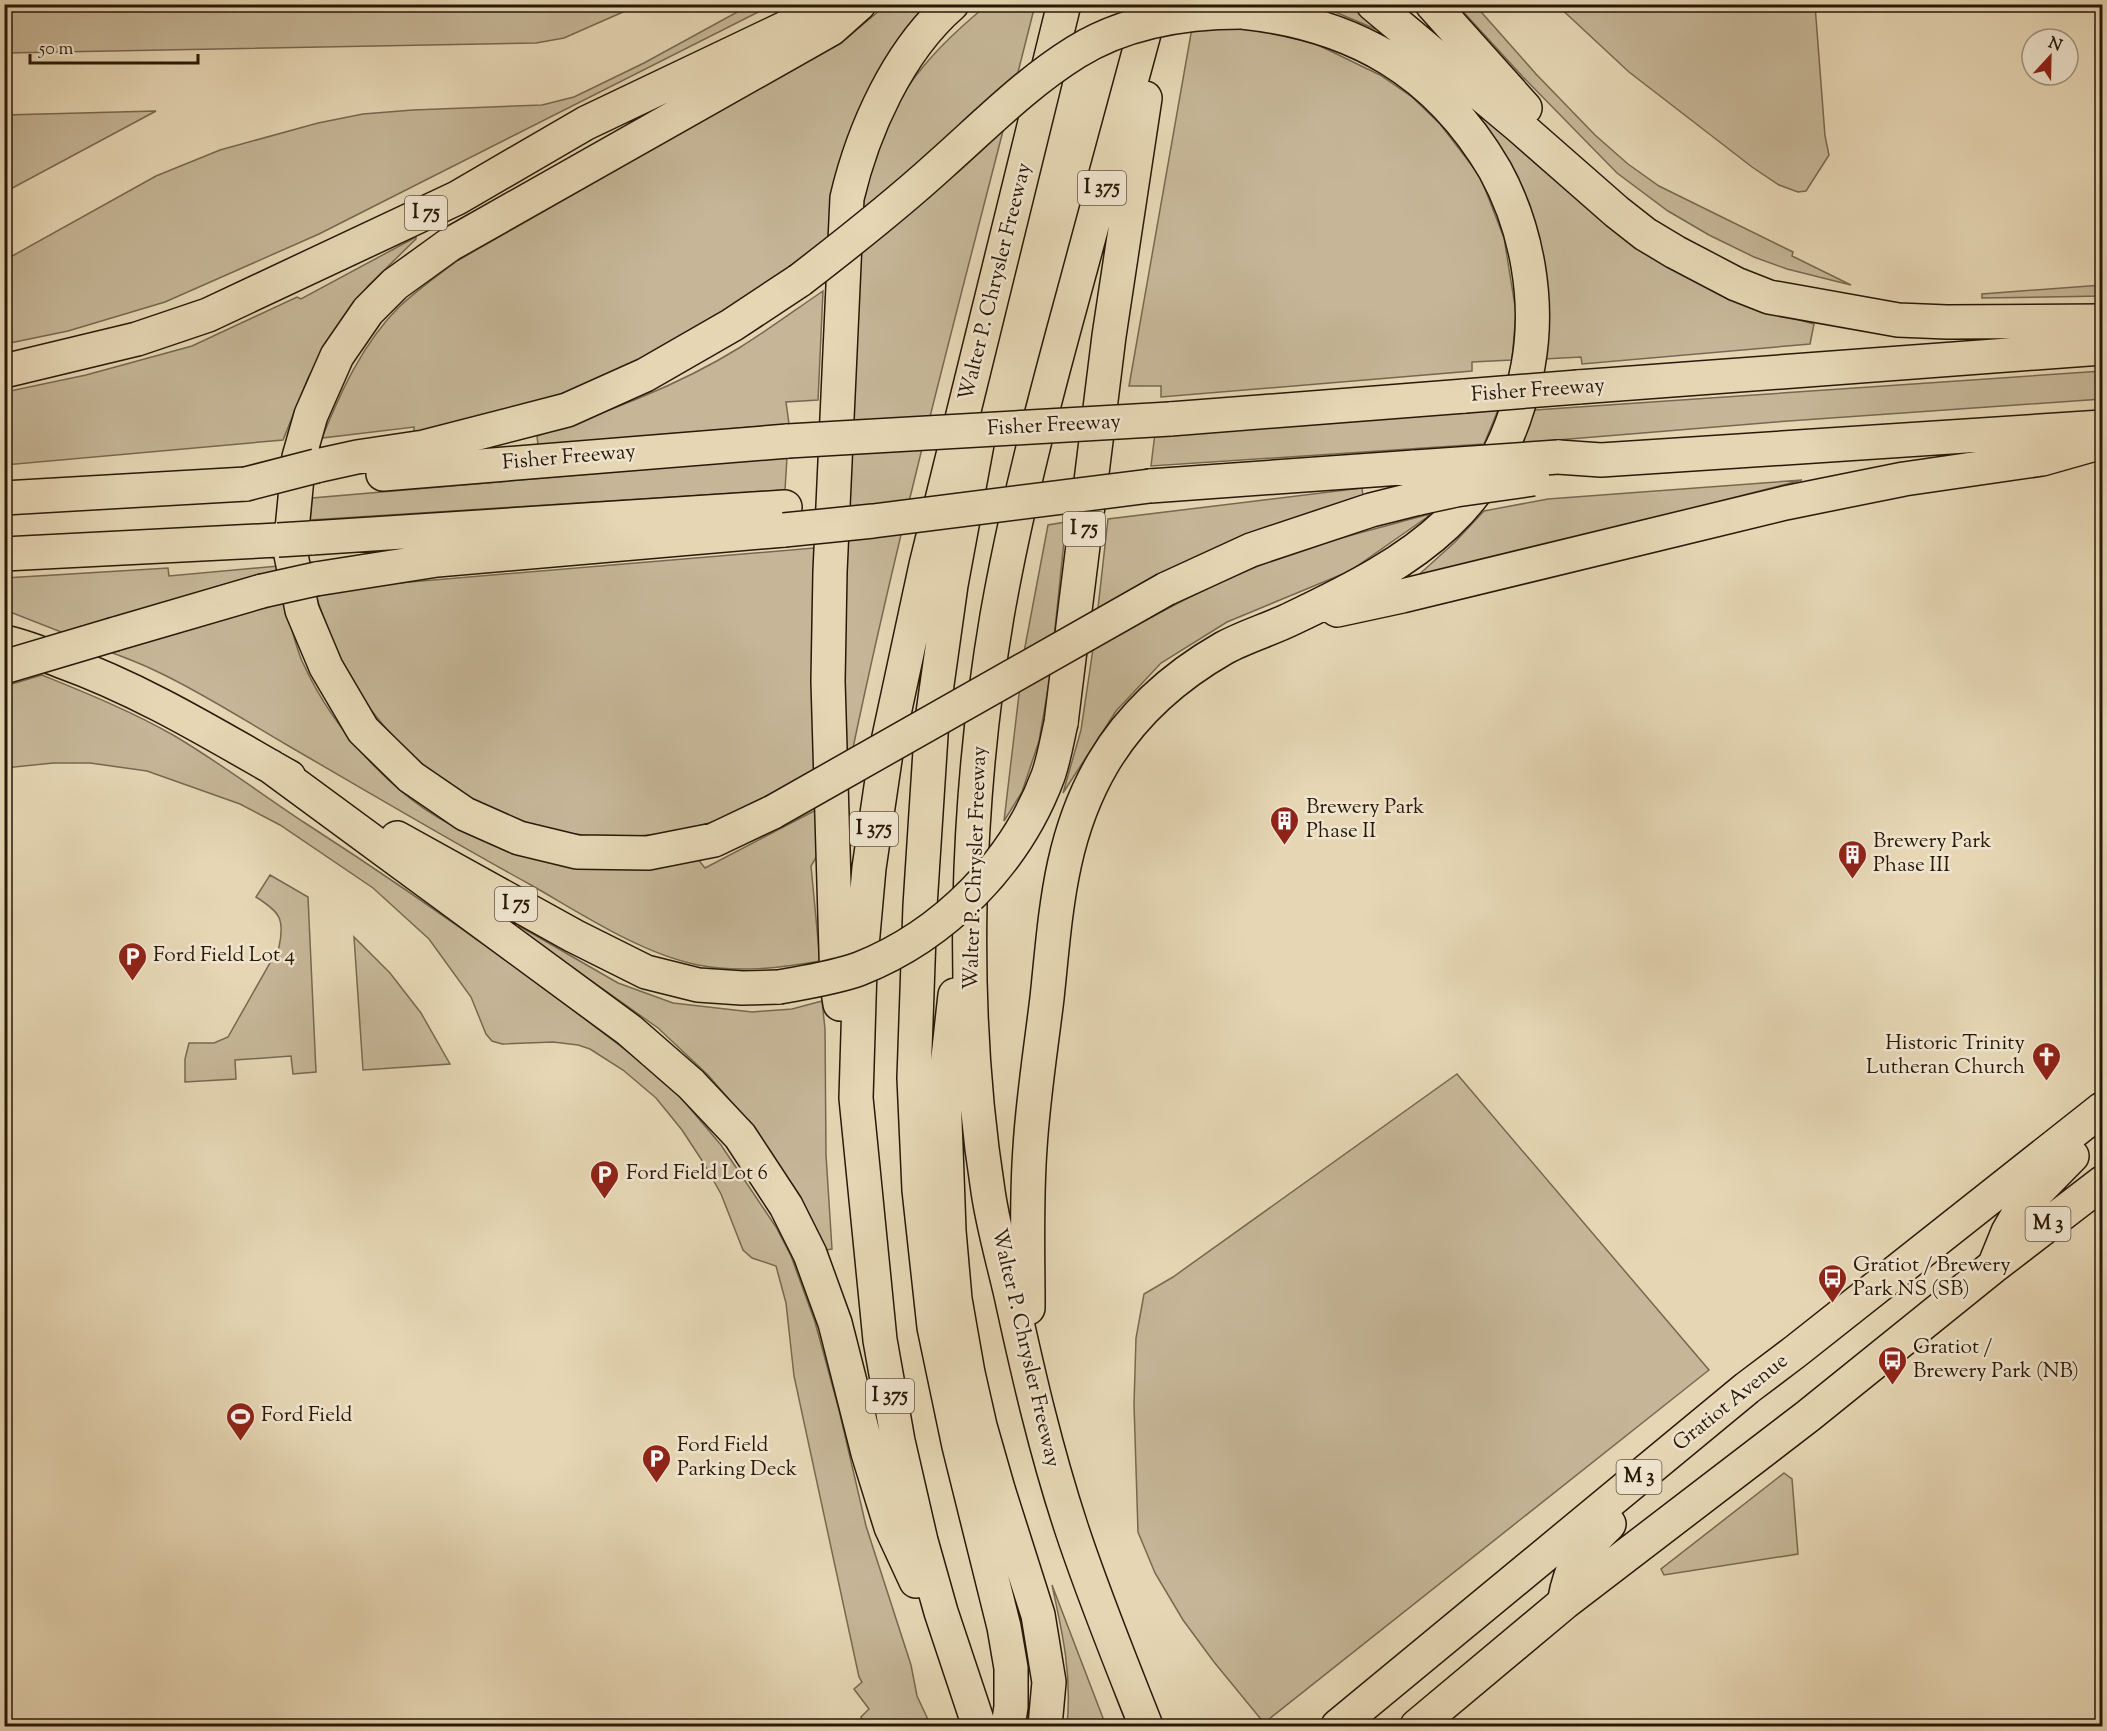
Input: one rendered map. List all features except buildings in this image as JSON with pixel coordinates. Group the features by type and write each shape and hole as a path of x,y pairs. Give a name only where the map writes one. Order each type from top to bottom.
{"main road":[{"name":"I 75","path":"4,371 137,339 208,315 457,198 586,123 802,20 827,4"},
{"path":"859,4 831,29 449,245 395,284 368,311 337,356 311,415 299,457 290,550 302,610 326,667 363,730 411,777 465,814 519,838 577,852 648,853 714,840 773,812 1166,589 1251,550 1371,510 1417,483"},
{"path":"856,1098 837,986 828,681 830,572 847,198 853,171 876,112 918,41 952,4"},
{"name":"Walter P. Chrysler Freeway","path":"979,1726 964,1687 921,1541 888,1391 880,1340 856,1098 860,968 868,867 886,746 926,565 1064,4"},
{"name":"Walter P. Chrysler Freeway","path":"1146,1726 1071,1526 1039,1418 988,1194 970,989 973,834 982,721 997,618 1028,467 1052,371 1152,4"},
{"name":"I 75","path":"4,642 19,645 86,670 148,698 574,936 646,972 698,985 742,988 779,987 858,969 896,951 953,913 996,869 1030,817 1048,774 1061,723 1109,336 1159,4"},
{"path":"1373,4 1520,127 1590,190 1645,234 1736,284 1769,297 1898,320 2103,321"},
{"path":"1432,4 1568,153 1624,204 1671,236 1711,258 1810,303"},
{"path":"4,498 246,484 315,474 357,457 424,447 567,410 645,375 732,325 800,280 878,219 1016,96 1077,52 1128,28 1171,16 1216,12 1272,15 1323,26 1386,56 1410,73 1454,112 1483,151 1510,201 1526,249 1532,306 1529,358 1518,408 1491,470 1471,500 1438,531 1395,566 1288,620 1226,647 1177,679 1138,716 1105,760 1083,801 1074,823 1060,881 1030,1147 1029,1374"},
{"path":"1023,176 951,585 932,720 920,906 914,1078 917,1153 928,1280 947,1396 984,1493 1038,1615 1050,1682 1045,1726"},
{"name":"Fisher Freeway","path":"315,474 463,467 788,441 1170,419 2103,348"},
{"path":"4,667 262,591 316,579 437,560 784,519 1150,486 1505,482 1559,466 1601,460 2103,427"},
{"path":"1288,620 1402,596 1785,503 1904,479 2042,459 2103,442"},
{"path":"4,554 311,537 784,519"},
{"path":"270,766 629,1030 691,1084 740,1136 786,1206 810,1254 836,1323 867,1453 891,1527 964,1687"},
{"path":"973,834 944,1093 948,1208 955,1299 980,1426 984,1493 1011,1668 1011,1707 1008,1726"},
{"name":"Gratiot Avenue","path":"1338,1726 1747,1388 2103,1109"},
{"path":"1994,1266 2008,1232 2023,1206 2064,1163 2103,1130"},
{"name":"M 3","path":"1417,1726 1564,1604 1808,1416 1994,1266 2103,1183"},
{"path":"1564,1604 1569,1577 1586,1546 1640,1492 1805,1364"}],"shaded area":[{"path":"4,5 635,5 564,38 536,43 5,53"},
{"path":"750,5 772,5 319,234 165,302 68,331 5,344 5,260 156,176 220,150 318,123 363,114 542,105 574,97 644,63"},
{"path":"886,5 935,5 875,78 858,111 847,139 831,204 828,242 734,309 635,363 578,388 528,405 420,432 414,431 414,427 322,438 345,385 374,336 399,307 427,283 457,261 847,38"},
{"path":"987,5 1035,5 917,469 853,748 842,757 839,711 859,217 877,150 888,120 899,101 939,49"},
{"path":"1196,5 1269,32 1316,44 1380,75 1412,97 1440,124 1480,176 1504,238 1516,312 1512,360 1472,362 1472,371 1161,397 1161,386 1129,386"},
{"path":"1304,5 1349,5 1392,36 1328,9"},
{"path":"1457,5 1475,5 1536,74 1595,135 1628,164 1659,186 1793,252 1792,256 1851,285 1787,269 1754,257 1709,235 1668,211 1617,173 1523,77"},
{"path":"1557,5 1815,5 1825,136 1829,155 1806,191 1798,192 1779,185 1752,167 1629,72"},
{"path":"1474,110 1502,131 1580,202 1663,264 1743,304 1814,324 1810,344 1582,364 1581,357 1544,359 1547,301 1541,247 1516,177"},
{"path":"156,111 5,192 5,115"},
{"path":"416,237 368,286 328,340 308,378 283,440 5,465 5,392 86,375 192,346 297,297 301,299"},
{"path":"2102,285 2102,296 1982,298 1982,294"},
{"path":"823,291 818,400 786,402 789,424 538,445 537,436 640,398 691,375 739,348"},
{"path":"2102,371 2102,399 1522,443 1535,410"},
{"path":"1498,410 1484,444 1151,466 1155,433"},
{"path":"787,457 785,490 310,520 312,498"},
{"path":"1802,480 1413,580 1455,542 1484,511 1548,499"},
{"path":"1362,488 1363,496 1328,507 1183,564 1098,608 1108,519"},
{"path":"1433,513 1350,571 1227,622 1161,663 1116,711 1063,793 1081,730 1093,649 1170,607 1250,569 1321,544"},
{"path":"1066,522 1050,677 1039,741 1022,792 1004,821 1024,652 1048,525"},
{"path":"814,548 812,641 819,768 784,793 752,810 669,832 620,837 573,834 527,823 484,805 443,780 405,749 371,710 353,684 339,656 316,596 363,586"},
{"path":"312,563 66,634 5,610 5,578 168,568 169,576"},
{"path":"284,600 302,661 333,716 352,742 398,789 451,825 479,837 590,867 634,868 697,858 705,868 816,810 817,856 811,866 820,961 774,967 728,969 698,965 655,952 591,920 189,688 110,652"},
{"path":"42,675 125,710 173,735 439,913 527,975 655,1073 677,1093 721,1145 776,1227 791,1256 815,1322 839,1410 866,1526 911,1665 917,1696 931,1726 861,1726 863,1724 861,1717 869,1709 854,1689 862,1682 859,1677 794,1376 786,1303 776,1266 752,1258 743,1250 721,1194 703,1162 682,1130 656,1098 623,1070 590,1049 553,1042 502,1044 492,1041 486,1034 471,997 429,939 373,888 280,825 240,804 147,771 90,763 53,763 5,768 5,686"},
{"path":"270,875 308,897 316,1072 293,1074 291,1056 235,1060 236,1079 185,1082 185,1059 189,1043 214,1043 228,1037 279,947 281,923 279,917 271,907 256,897"},
{"path":"519,926 618,983 673,1003 752,1012 792,1009 822,1001 825,1029 826,1155 832,1249 826,1250 773,1155 754,1128 708,1075 658,1028 517,928"},
{"path":"354,937 390,973 421,1013 450,1064 363,1070"},
{"path":"1457,1074 1709,1370 1264,1723 1183,1620 1155,1573 1138,1532 1134,1404 1136,1338 1144,1294 1173,1277"},
{"path":"1784,1473 1792,1479 1798,1554 1664,1575 1661,1569"},
{"path":"1052,1585 1106,1726 1067,1726 1067,1672 1063,1638"}],"place":[{"name":"Brewery Park Phase II","path":"1285,846"},
{"name":"Brewery Park Phase III","path":"1852,880"},
{"name":"Ford Field Lot 4","path":"132,982"},
{"name":"Historic Trinity Lutheran Church","path":"2046,1082"},
{"name":"Ford Field Lot 6","path":"605,1200"},
{"name":"Gratiot / Brewery Park NS (SB)","path":"1832,1304"},
{"name":"Gratiot / Brewery Park (NB)","path":"1892,1386"},
{"name":"Ford Field","path":"240,1442"},
{"name":"Ford Field Parking Deck","path":"656,1484"}]}
